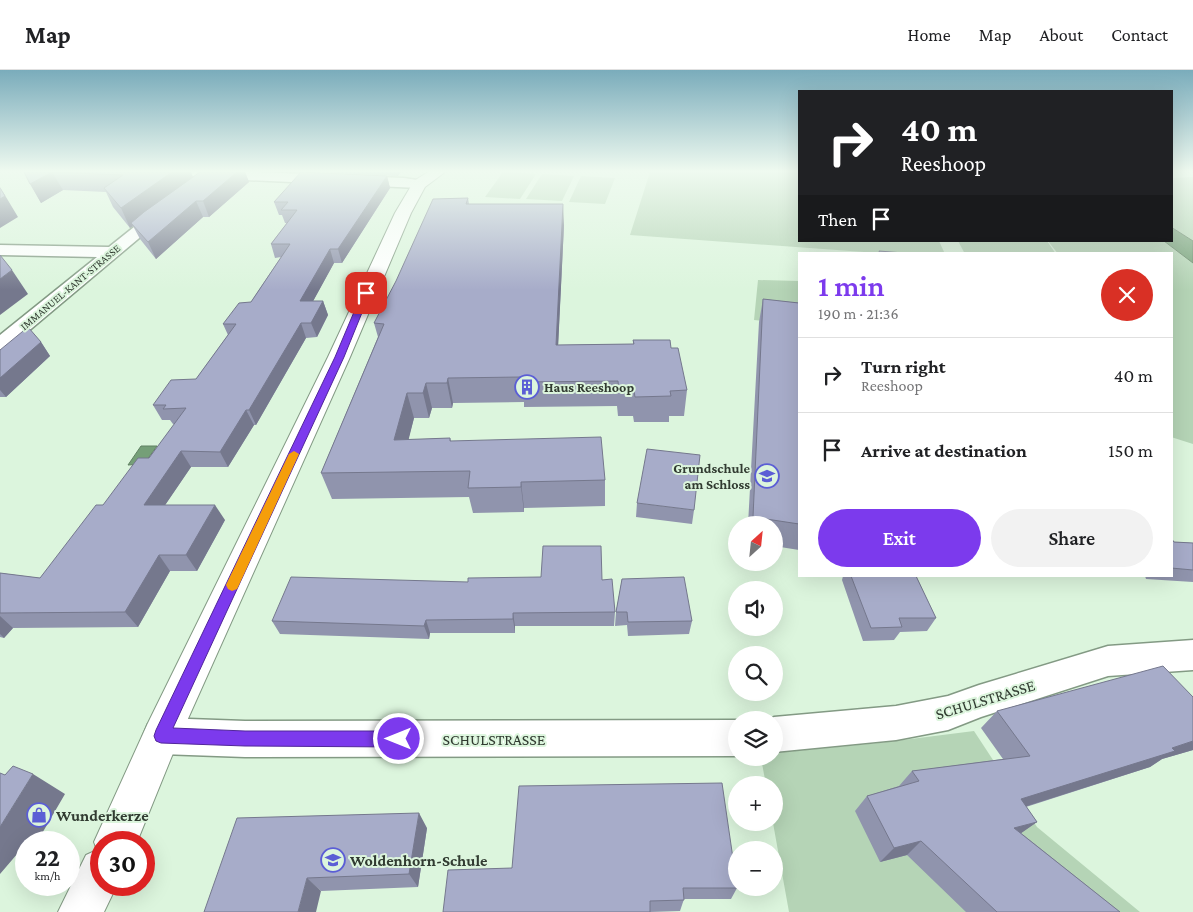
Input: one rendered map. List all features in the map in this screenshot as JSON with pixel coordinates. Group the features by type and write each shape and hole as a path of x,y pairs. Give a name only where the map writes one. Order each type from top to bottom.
{"street":[{"name":"IMMANUEL-KANT-STRASSE","path":"0,345 111,252 163,211"},
{"path":"120,831 161,736 339,357 404,211"},
{"path":"0,250 111,252"},
{"name":"SCHULSTRASSE","path":"783,734 896,723 948,713 979,701 1108,661 1193,655"},
{"name":"SCHULSTRASSE","path":"161,736 245,739 728,738"},
{"path":"81,912 90,893"}],"shaded area":[{"path":"638,211 798,211 798,242 939,242 944,252 864,252 630,235"},
{"path":"1173,211 1193,211 1193,241 1173,228"},
{"path":"1173,228 1193,241 1193,263 1165,242 1173,242"},
{"path":"959,242 1048,242 1055,252 964,252"},
{"path":"1049,242 1165,242 1193,263 1193,444 1173,438 1173,252 1056,252"},
{"path":"758,280 798,281 798,325 754,320"},
{"path":"141,446 157,446 144,464 128,465"},
{"path":"974,731 1037,827 1140,912 789,912 783,879 783,841 776,841 774,831 783,831 783,776 764,776 762,766 783,766 783,752"}],"building":[{"path":"184,211 148,242 131,223 144,212"},
{"path":"296,211 363,211 338,249 330,249 300,301 323,301 311,323 301,323 249,410 246,410 220,452 181,451 144,505 215,505 186,555 159,555 125,612 0,613 0,573 40,578 96,505 103,505 138,458 149,458 186,408 163,409 166,405 153,405 171,380 196,379 236,324 223,324 239,303 251,302 290,244 271,244"},
{"path":"427,211 563,211 556,345 634,344 633,340 670,340 671,348 678,348 687,390 670,391 671,396 635,397 634,391 619,391 618,381 522,382 522,377 448,378 447,383 426,383 423,393 407,393 394,440 450,438 450,441 601,437 605,480 521,482 521,487 468,488 470,471 321,473 384,324 374,323 396,281"},
{"path":"0,255 12,270 0,279"},
{"path":"763,299 798,303 798,524 783,522 783,516 753,516"},
{"path":"28,327 41,342 0,378 0,350"},
{"path":"647,449 700,455 694,510 637,503"},
{"path":"1173,541 1193,543 1193,570 1173,568"},
{"path":"543,546 601,546 602,580 612,579 615,612 513,613 513,619 426,620 424,626 272,621 291,577 468,582 468,578 541,577"},
{"path":"684,577 692,621 628,622 627,612 616,612 622,579"},
{"path":"851,577 916,577 936,618 899,618 902,627 871,628"},
{"path":"1163,666 1193,697 1193,741 1172,748 1175,751 1021,799 1037,822 1014,828 1120,912 997,912 921,841 894,848 867,796 919,781 912,771 1030,756 997,711"},
{"path":"13,766 33,774 0,827 0,773 5,775"},
{"path":"722,783 730,841 728,841 728,888 683,888 684,900 650,901 650,912 443,912 448,870 512,868 519,786"},
{"name":"Woldenhorn-Schule","path":"419,813 409,874 307,878 298,912 204,912 237,818"}],"slow traffic":[{"path":"232,585 294,454"}],"place":[{"name":"Haus Reeshoop","path":"527,387"},
{"name":"Grundschule am Schloss","path":"767,476"},
{"name":"Wunderkerze","path":"39,815"},
{"name":"Woldenhorn-Schule","path":"333,860"}],"route":[{"path":"366,293 339,357 161,736 245,739 399,739"}]}
